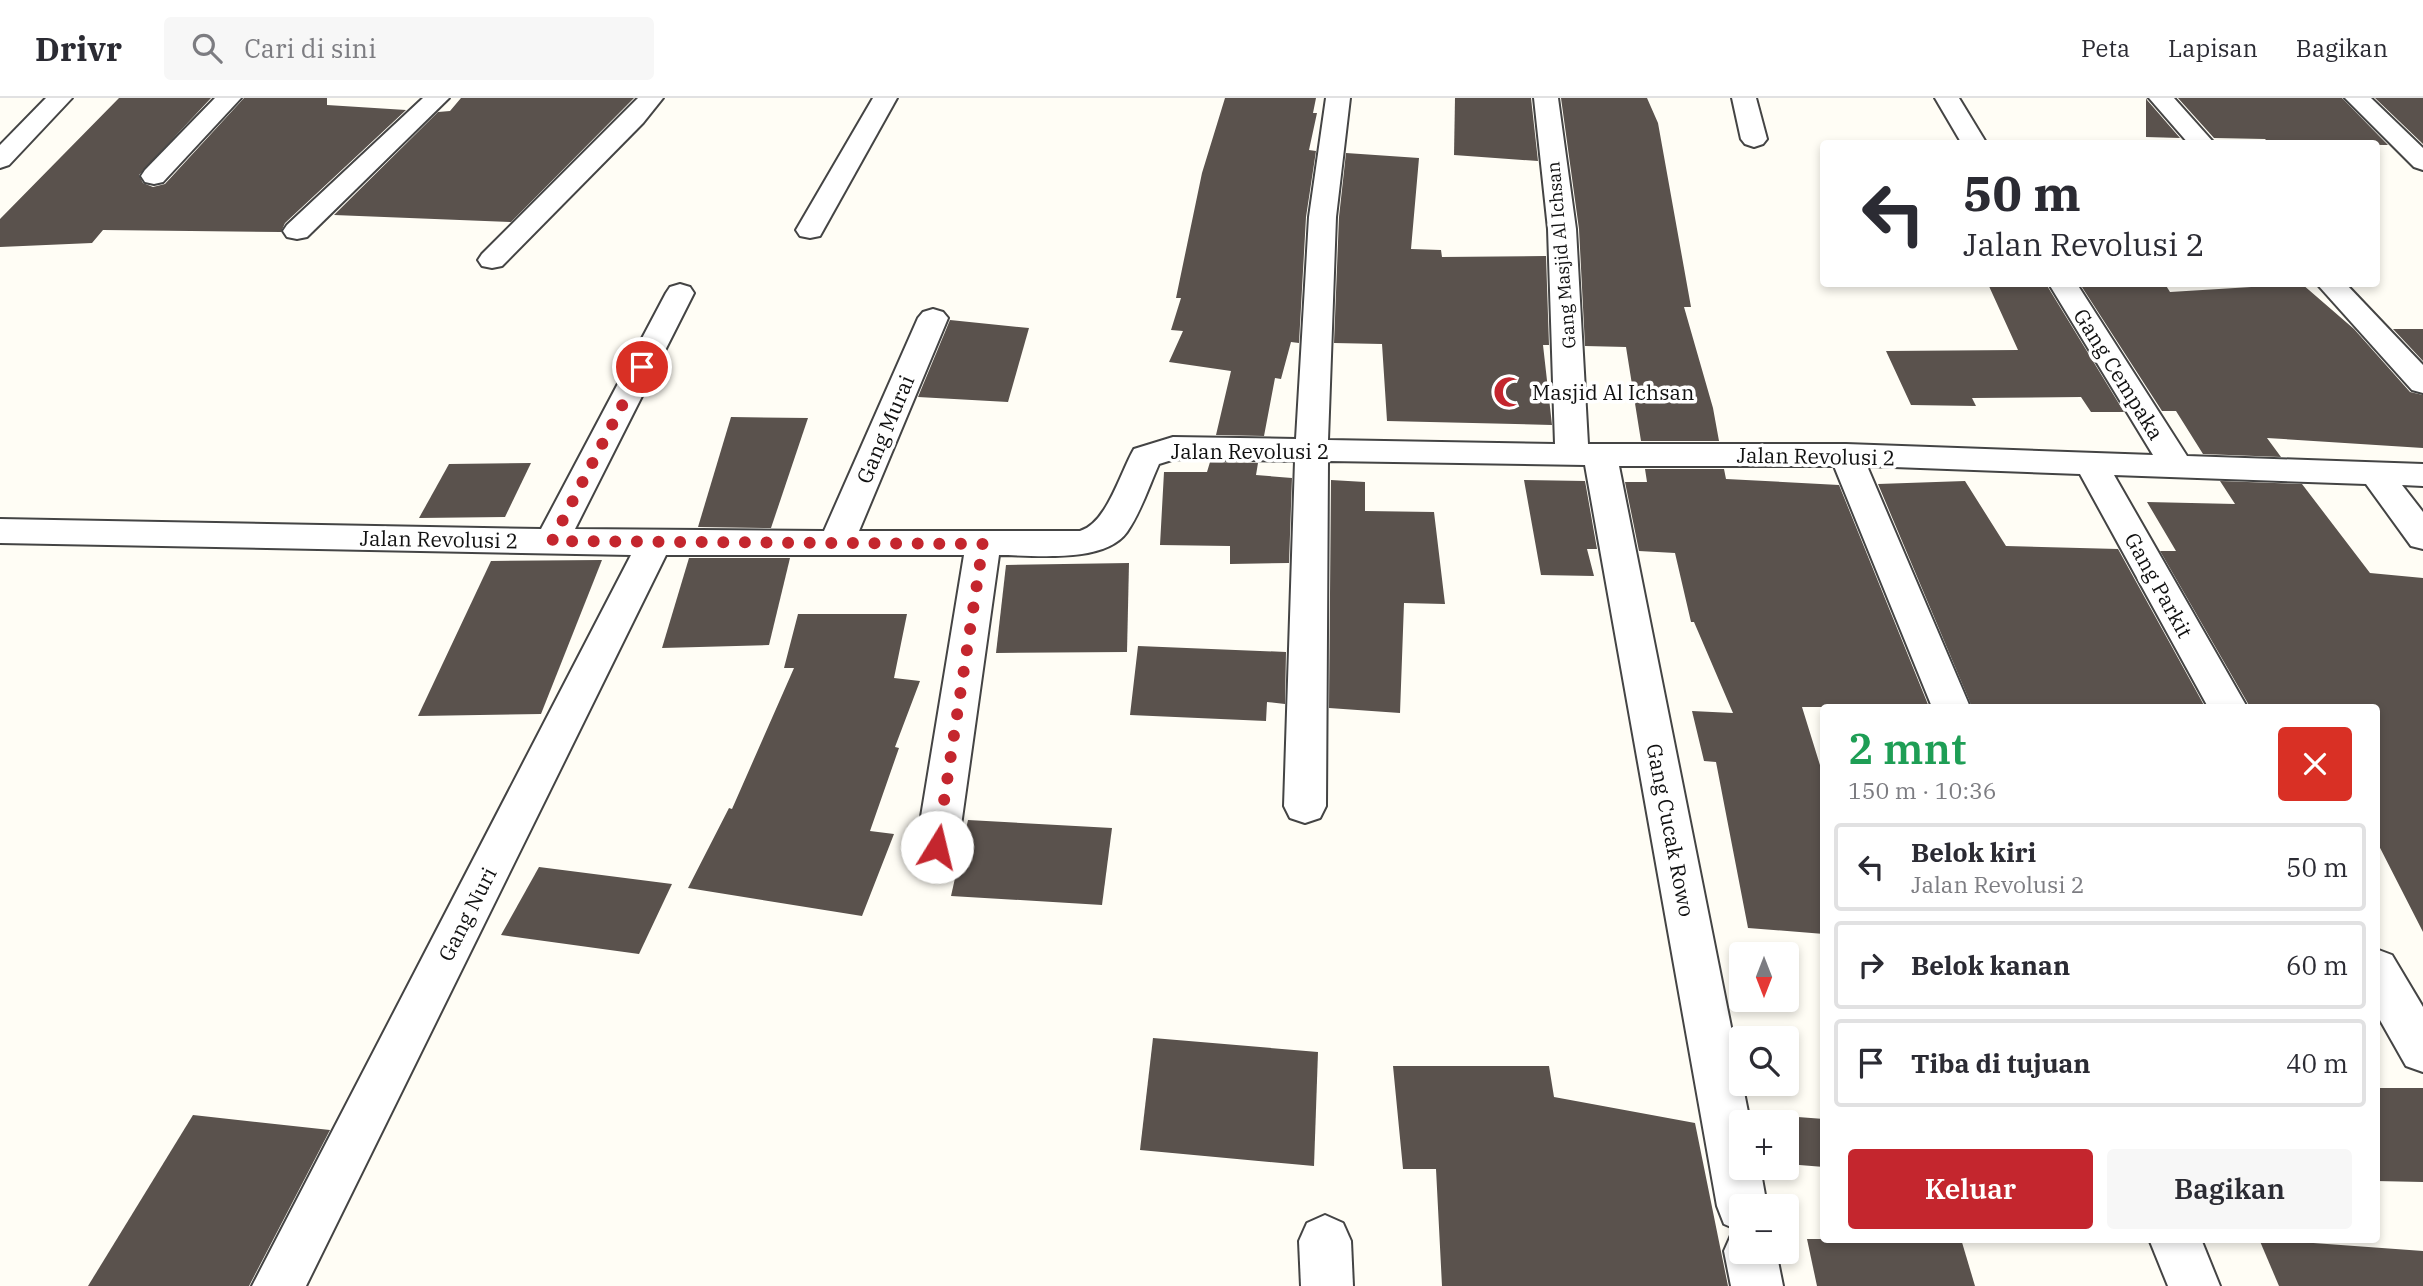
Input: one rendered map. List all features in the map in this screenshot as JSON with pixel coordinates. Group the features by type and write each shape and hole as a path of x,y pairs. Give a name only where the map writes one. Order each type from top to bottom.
{"street":[{"path":"0,160 61,98"},
{"path":"154,176 229,98"},
{"path":"297,231 437,98"},
{"path":"492,260 578,176 651,98"},
{"path":"810,230 885,98"},
{"path":"1305,806 1310,450 1321,230 1335,142 1338,98"},
{"name":"Gang Masjid Al Ichsan","path":"1546,98 1562,229 1568,323 1586,455"},
{"path":"1744,98 1754,139"},
{"path":"1947,98 1973,140"},
{"path":"2161,98 2199,140"},
{"path":"2357,98 2423,162"},
{"name":"Gang Cempaka","path":"2065,287 2176,465"},
{"path":"2334,287 2423,383"},
{"path":"552,541 680,293"},
{"name":"Gang Murai","path":"837,541 933,318"},
{"name":"Jalan Revolusi 2","path":"0,531 552,541 1080,543 1101,537 1113,526 1146,457 1173,448 1586,455 1846,455 2423,475"},
{"name":"Gang Cucak Rowo","path":"1586,455 1740,1194"},
{"path":"1846,455 1950,704"},
{"name":"Gang Parkit","path":"2090,463 2226,704"},
{"path":"2376,474 2423,537"},
{"name":"Gang Nuri","path":"278,1286 655,542"},
{"path":"937,847 983,544"},
{"path":"2380,977 2423,1050"},
{"path":"2177,1243 2194,1286"},
{"path":"1753,1264 1757,1286"}],"building":[{"path":"119,98 211,98 139,175 143,183 153,187 165,184 244,98 327,98 327,105 406,110 285,223 281,232 103,230 92,243 0,247 0,219"},
{"path":"461,98 634,98 511,222 334,215 438,112 450,111"},
{"path":"1225,98 1316,98 1313,113 1317,113 1309,150 1316,151 1306,217 1299,343 1291,342 1281,379 1275,378 1264,436 1216,435 1231,371 1169,362 1183,331 1171,330 1181,298 1176,298 1202,173"},
{"path":"1455,98 1531,98 1538,161 1454,155"},
{"path":"1561,98 1647,98 1658,123 1691,307 1684,307 1713,408 1719,441 1641,441 1626,347 1585,346 1579,229"},
{"path":"2146,98 2147,100 2180,138 2146,137"},
{"path":"2178,98 2342,98 2388,145 2380,145 2380,140 2214,138"},
{"path":"2375,98 2423,98 2423,144"},
{"path":"1346,153 1419,158 1411,249 1441,250 1442,257 1546,256 1549,345 1543,345 1552,425 1387,421 1382,344 1334,343 1339,217"},
{"path":"1989,287 2048,287 2124,412 2091,412 2081,397 1972,398 1976,406 1911,405 1886,351 2018,350"},
{"path":"2082,287 2167,287 2170,292 2305,287 2354,329 2410,392 2423,395 2423,448 2267,438 2281,457 2203,454 2176,411 2162,411"},
{"path":"950,320 1029,328 1008,402 918,397"},
{"path":"2393,329 2423,329 2423,361"},
{"path":"731,417 808,418 771,528 698,527"},
{"path":"1210,462 1258,463 1256,475 1292,478 1289,563 1230,564 1230,546 1160,545 1164,472 1207,472"},
{"path":"531,463 505,517 419,518 449,464"},
{"path":"1645,469 1724,469 1726,479 1839,485 1928,704 1820,704 1820,707 1802,707 1820,765 1820,934 1748,928 1716,762 1704,761 1692,711 1733,713 1694,622 1691,622 1675,553 1639,551 1625,482 1647,482"},
{"path":"1331,480 1365,482 1365,511 1434,512 1445,604 1404,603 1400,713 1329,708"},
{"path":"1524,480 1585,481 1597,549 1587,549 1594,576 1541,575"},
{"path":"1965,481 2006,546 2118,549 2203,704 1971,704 1878,484"},
{"path":"2220,481 2302,484 2370,573 2423,578 2423,932 2380,848 2380,704 2248,704 2160,551 2176,551 2147,502 2235,504"},
{"path":"689,558 790,558 769,645 662,648"},
{"path":"602,560 541,714 418,716 491,561"},
{"path":"1129,563 1127,652 996,653 1006,565"},
{"path":"798,614 907,614 894,678 920,681 895,747 899,748 870,831 894,834 862,916 688,888 729,808 732,809 794,668 784,668"},
{"path":"1138,646 1286,652 1285,704 1267,702 1266,721 1130,715"},
{"path":"968,820 1112,828 1102,905 951,896"},
{"path":"539,867 672,884 639,954 501,935"},
{"path":"1153,1038 1318,1052 1314,1166 1140,1150"},
{"path":"1393,1066 1549,1066 1554,1097 1695,1123 1728,1286 1442,1286 1436,1169 1403,1169"},
{"path":"2380,1088 2423,1088 2423,1182 2380,1181"},
{"path":"193,1115 330,1130 249,1286 88,1286"},
{"path":"1799,1117 1820,1119 1820,1167 1799,1165"},
{"path":"1807,1239 1820,1239 1820,1243 1962,1243 1975,1286 1817,1286"},
{"path":"2261,1243 2314,1243 2423,1251 2423,1286 2279,1286"}],"place":[{"name":"Masjid Al Ichsan","path":"1509,392"}],"route":[{"path":"642,367 552,541 983,544 937,847"}]}
